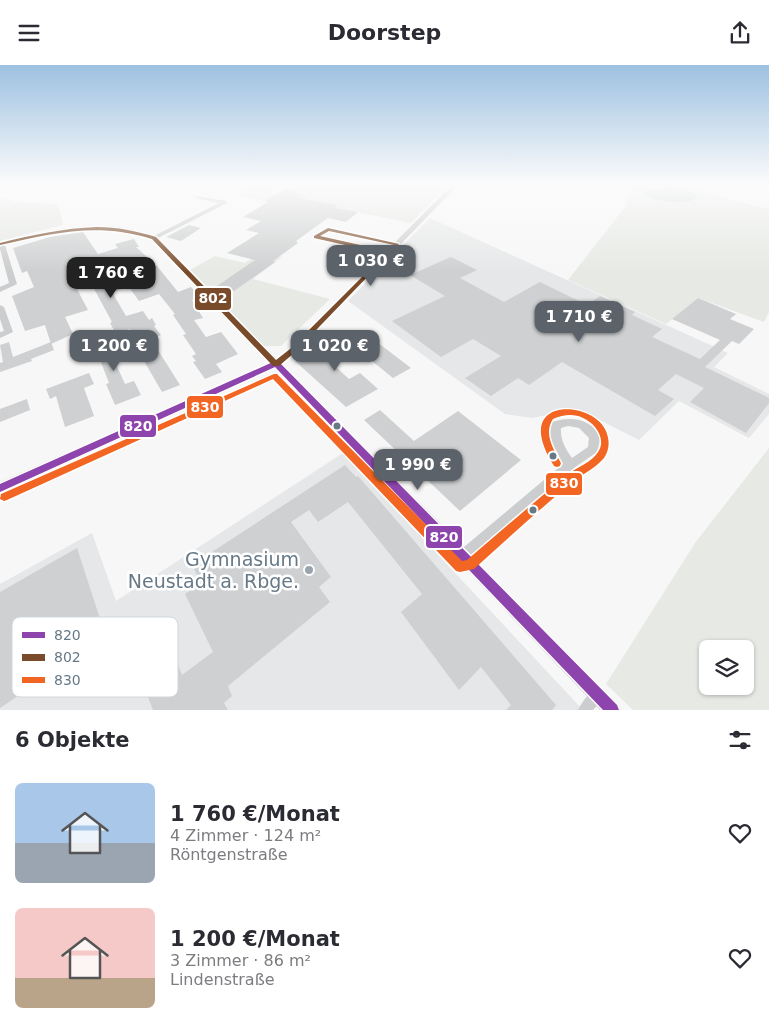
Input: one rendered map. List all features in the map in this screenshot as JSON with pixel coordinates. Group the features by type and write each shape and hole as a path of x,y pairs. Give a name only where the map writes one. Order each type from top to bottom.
{"street":[{"path":"154,239 206,212"},
{"path":"0,487 276,364 292,351 428,212"},
{"path":"0,290 13,284 1,244 81,228 136,231 154,239 612,710"},
{"path":"0,307 9,332 0,335"},
{"path":"463,557 570,465"},
{"path":"586,710 597,695"}],"shaded area":[{"path":"0,212 60,212 63,225 0,241"},
{"path":"356,212 422,212 411,223"},
{"path":"621,212 769,212 769,312 764,322 698,298 666,324 568,280"},
{"path":"430,218 728,353 714,367 769,394 769,414 749,438 679,401 639,440 578,409 532,418 505,414 348,301"},
{"path":"261,252 282,257 253,279 330,299 281,346 263,346 190,270 215,256 245,263"},
{"path":"769,448 769,710 633,710 606,684 695,543"},
{"name":"Gymnasium Neustadt a. Rbge.","path":"343,453 583,710 0,710 0,584 92,533 116,601"}],"building":[{"path":"251,212 358,212 346,222 328,218 296,241 298,243 273,261 275,262 234,291 217,286 255,260 227,253 259,233 246,230 261,221 243,217"},
{"path":"189,225 201,228 181,241 166,237"},
{"path":"83,232 98,254 118,248 115,244 134,239 139,247 136,247 157,266 178,292 191,287 201,297 192,300 203,318 194,320 206,337 221,332 238,354 216,364 222,372 205,379 193,362 196,361 192,356 196,354 183,335 186,334 173,315 175,314 159,294 139,301 129,287 112,292 126,316 143,311 149,320 152,318 156,325 154,326 161,335 151,339 180,385 162,392 140,354 143,353 130,329 116,334 110,323 112,322 79,261 66,268 88,310 65,317 73,334 51,344 45,325 25,331 12,296 34,287 27,271 22,273 13,248 50,237"},
{"path":"451,257 477,270 460,278 504,302 540,282 587,305 600,296 635,312 632,315 662,329 652,337 700,359 720,340 672,319 698,298 736,314 730,319 754,329 739,344 732,341 705,367 769,398 769,403 746,433 690,402 704,388 676,374 658,390 674,399 655,416 562,362 529,385 518,378 491,396 465,378 501,356 473,339 441,357 392,321 445,296 410,275"},
{"path":"103,331 112,353 115,352 119,360 115,362 125,384 134,381 141,395 115,405 106,384 109,383 92,339 96,338 94,334"},
{"path":"338,333 350,343 323,355 349,379 360,373 378,389 346,407 295,361 315,352 308,346"},
{"path":"373,339 411,368 393,378 356,348"},
{"path":"9,342 13,357 51,342 54,350 31,359 32,361 0,372 0,363 3,362 0,345"},
{"path":"89,373 94,384 84,388 94,416 65,427 56,396 50,399 46,389"},
{"path":"27,399 30,410 0,422 0,409"},
{"path":"380,410 414,441 458,411 521,460 460,511 364,420"},
{"path":"345,465 356,477 358,476 556,705 552,710 506,710 511,705 481,667 459,690 401,612 422,594 348,502 318,522 309,510 291,522 331,577 319,587 330,602 228,686 232,696 224,703 228,710 153,710 148,697 178,697 178,665 182,675 213,652 185,594 201,583 192,565"},
{"path":"77,548 99,617 12,617 12,697 16,697 0,708 0,592"}],"transit line":[{"name":"802","path":"0,244 39,235 97,228 135,232 154,238 276,364"},
{"name":"802","path":"388,253 316,237 328,229 397,244"},
{"name":"802","path":"276,364 292,351 397,244"},
{"name":"820","path":"276,364 612,710"},
{"name":"820","path":"0,488 276,364"},
{"name":"830","path":"4,497 274,376 460,567 470,565 574,475 593,463 602,454 605,442 599,426 584,415 571,412 550,417 545,428 545,434 548,446 557,463"}],"place":[{"name":"Gymnasium Neustadt a. Rbge.","path":"309,570"}]}
